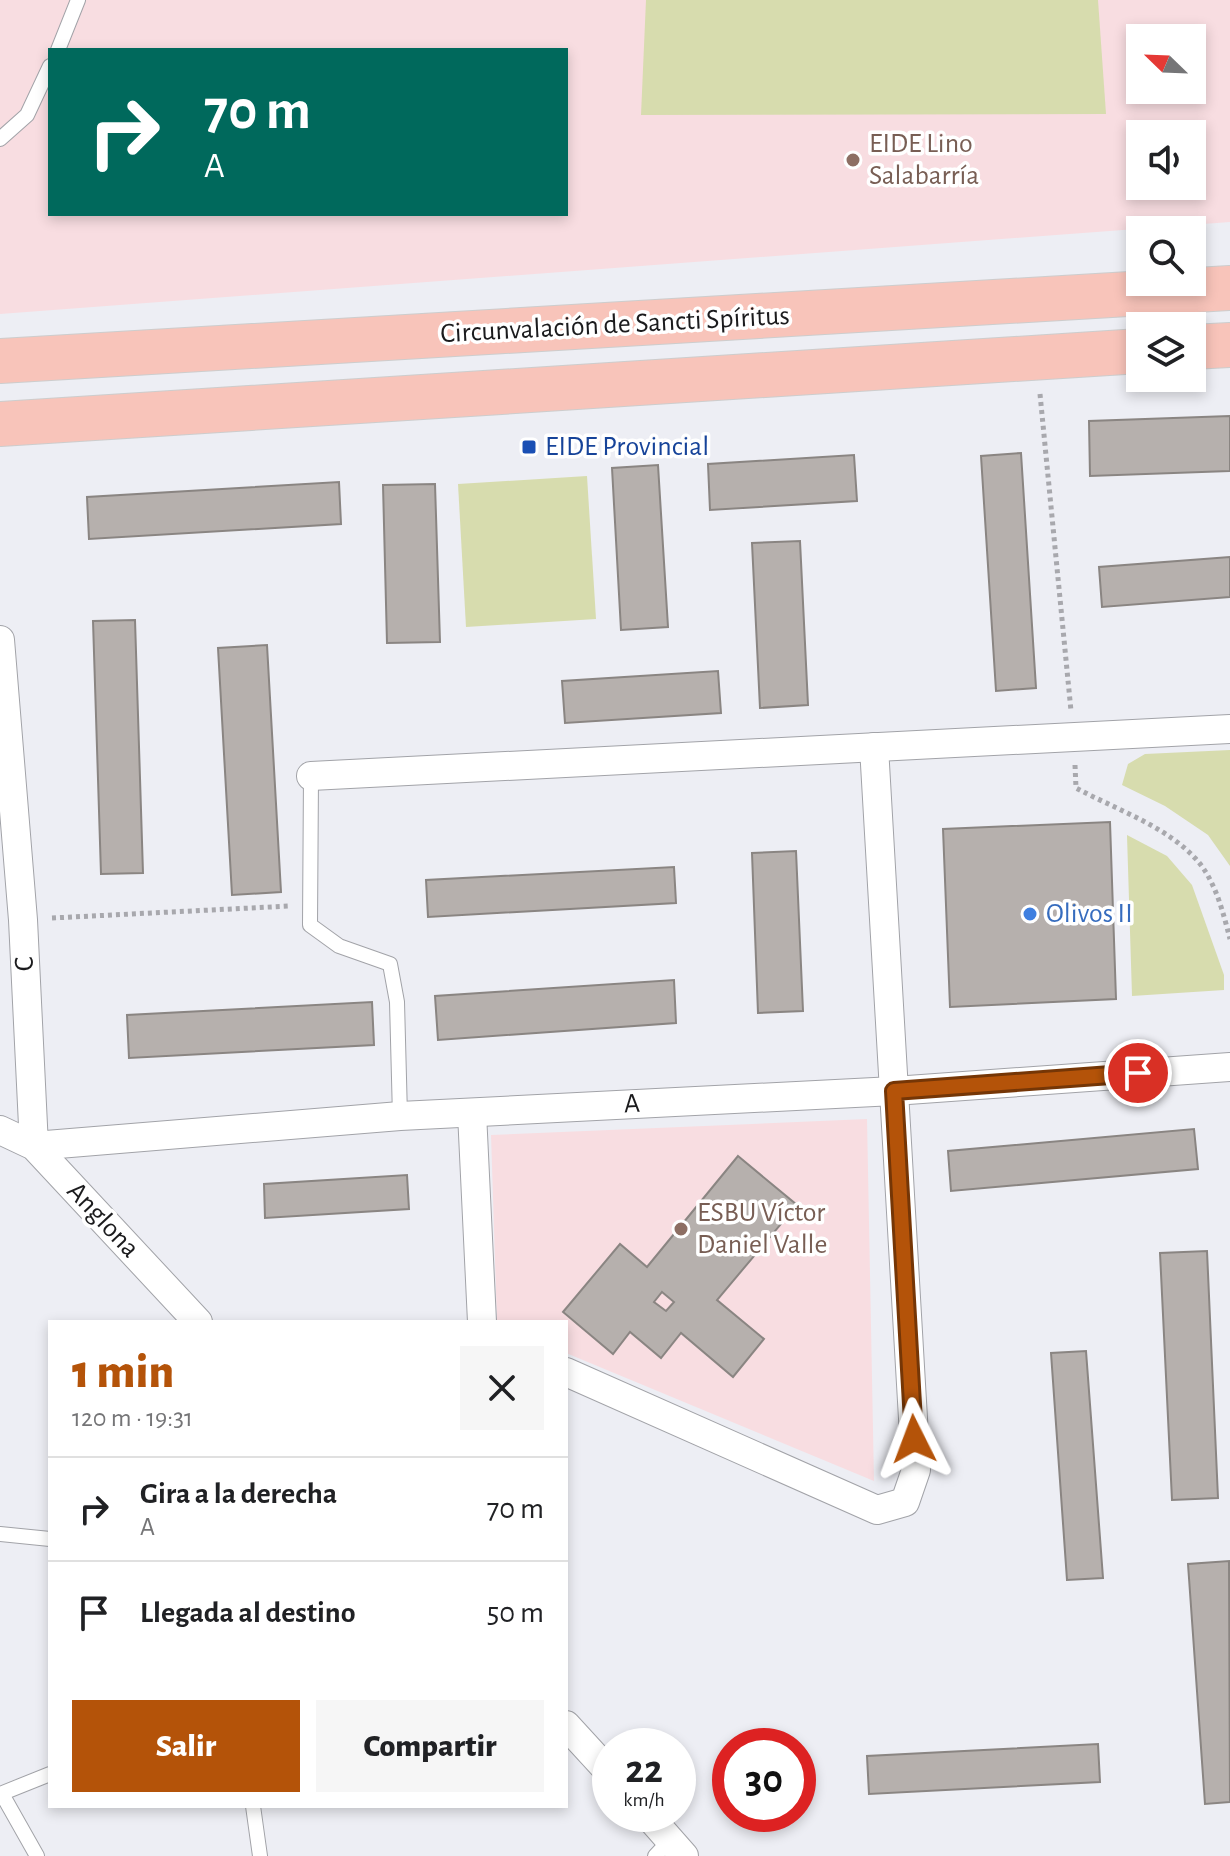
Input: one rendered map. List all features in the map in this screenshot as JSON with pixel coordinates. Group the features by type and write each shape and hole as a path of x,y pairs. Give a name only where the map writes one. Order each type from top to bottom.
{"highway":[{"name":"Circunvalación de Sancti Spíritus","path":"0,361 1230,288"},
{"path":"1206,346 1230,345"},
{"name":"Circunvalación de Sancti Spíritus","path":"0,424 1126,352"}],"street":[{"name":"C","path":"0,640 23,920 34,1146"},
{"path":"311,776 1230,729"},
{"path":"568,1373 877,1510 905,1502 916,1470 874,747"},
{"name":"A","path":"34,1146 400,1116 894,1091 1230,1067"},
{"path":"472,1113 482,1320"},
{"name":"Anglona","path":"0,1130 34,1146 196,1320"},
{"path":"568,1727 592,1753"},
{"path":"658,1832 670,1851"}],"lane":[{"path":"59,48 78,0"},
{"path":"0,139 27,115 48,70"},
{"path":"311,776 310,925 339,946 390,964 397,1002 400,1116"},
{"path":"0,1534 48,1539"},
{"path":"37,1856 1,1794 48,1775"},
{"path":"253,1808 260,1856"}],"path":[{"path":"1037,357 1076,788 1157,829 1196,859 1220,902 1230,939"},
{"path":"23,920 310,905"}],"shaded area":[{"name":"EIDE Lino Salabarría","path":"0,0 1230,0 1230,222 1206,224 1206,216 1126,216 1126,230 0,314"},
{"name":"ESBU Víctor Daniel Valle","path":"867,1119 874,1481 568,1354 568,1320 497,1320 491,1135"}],"green space":[{"path":"646,0 1098,0 1106,114 641,115"},
{"path":"587,476 596,619 466,627 458,484"},
{"path":"1230,750 1230,866 1208,835 1165,806 1122,785 1128,764 1145,754"},
{"path":"1127,835 1167,856 1192,885 1224,975 1224,990 1132,996"}],"building":[{"path":"1230,416 1230,471 1090,476 1089,421"},
{"path":"1021,453 1036,688 996,691 981,456"},
{"path":"854,455 857,501 710,510 708,464"},
{"path":"658,465 668,627 621,630 612,468"},
{"path":"339,482 341,524 89,539 87,497"},
{"path":"435,484 440,642 387,643 383,485"},
{"path":"800,541 808,705 760,708 752,543"},
{"path":"1230,557 1230,597 1102,607 1099,567"},
{"path":"135,620 143,873 101,874 93,621"},
{"path":"267,645 281,892 232,895 218,648"},
{"path":"718,671 721,713 565,723 562,681"},
{"name":"Olivos II","path":"1110,822 1116,999 950,1007 943,829"},
{"path":"796,851 803,1011 758,1013 752,853"},
{"path":"674,867 676,903 428,917 426,880"},
{"path":"674,980 676,1023 438,1040 435,996"},
{"path":"372,1002 374,1045 129,1058 127,1015"},
{"path":"1194,1129 1198,1169 951,1191 948,1151"},
{"path":"738,1156 797,1205 717,1300 764,1339 733,1377 681,1333 661,1358 630,1332 613,1354 563,1312 620,1244 647,1267","holes":["662,1292 674,1302 666,1311 654,1302"]},
{"path":"407,1175 409,1209 265,1218 264,1184"},
{"path":"1207,1251 1218,1498 1172,1500 1160,1253"},
{"path":"1086,1351 1103,1578 1067,1580 1051,1353"},
{"path":"1229,1561 1230,1802 1205,1804 1188,1564"},
{"path":"1098,1744 1100,1782 869,1794 867,1756"}],"place":[{"name":"EIDE Lino Salabarría","path":"853,160"},
{"name":"EIDE Provincial","path":"529,447"},
{"name":"Olivos II","path":"1030,914"},
{"name":"ESBU Víctor Daniel Valle","path":"681,1229"}],"route":[{"path":"914,1439 894,1091 1138,1073"}]}
